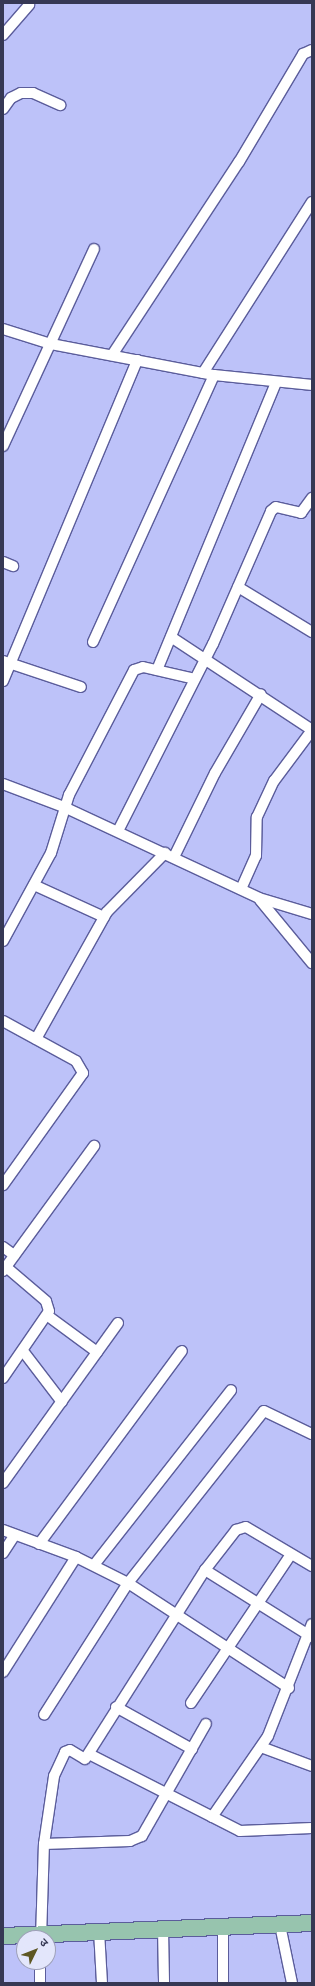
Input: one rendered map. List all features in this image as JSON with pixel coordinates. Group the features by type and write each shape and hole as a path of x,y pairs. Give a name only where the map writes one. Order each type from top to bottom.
{"main road":[{"path":"56,1935 99,1931 312,1923"},
{"path":"3,1936 16,1936"}],"street":[{"path":"3,35 30,5"},
{"path":"112,356 239,162 303,54 312,50"},
{"path":"3,109 11,98 22,93 33,94 60,105"},
{"path":"203,373 312,202"},
{"path":"3,446 7,428 51,344 94,249"},
{"path":"3,329 51,344 214,375 276,384 312,385"},
{"path":"3,681 7,662 136,360"},
{"path":"93,642 214,375"},
{"path":"157,670 276,384"},
{"path":"118,831 206,659 273,509 301,513 312,498"},
{"path":"3,562 13,566"},
{"path":"238,587 312,632"},
{"path":"170,637 261,694 312,730 274,781 257,817 256,856 241,889"},
{"path":"7,662 81,687"},
{"path":"3,941 51,853 64,807 134,670 143,667 195,679"},
{"path":"36,1039 104,917 169,855 261,694"},
{"path":"3,784 64,807 118,831 259,898 312,914"},
{"path":"34,884 104,917"},
{"path":"259,898 312,963"},
{"path":"3,1021 76,1061 82,1073 3,1185"},
{"path":"3,1378 48,1316 46,1301 4,1269 94,1146"},
{"path":"3,1247 14,1255"},
{"path":"48,1316 97,1352"},
{"path":"3,1483 118,1323"},
{"path":"23,1351 62,1402"},
{"path":"39,1544 182,1351"},
{"path":"94,1565 231,1390"},
{"path":"44,1715 128,1583 264,1411 312,1434"},
{"path":"41,1930 44,1844 54,1776 67,1750 85,1759 89,1754 116,1707 177,1612 205,1570 236,1530 242,1526 312,1566"},
{"path":"3,1530 14,1536 76,1557 128,1583 177,1612 289,1688"},
{"path":"3,1553 14,1536"},
{"path":"191,1702 291,1554"},
{"path":"3,1672 76,1557"},
{"path":"205,1570 259,1602 310,1636"},
{"path":"212,1817 261,1747 289,1688 310,1636 312,1624"},
{"path":"116,1707 192,1749"},
{"path":"44,1844 137,1839 144,1833 206,1724"},
{"path":"261,1747 312,1766"},
{"path":"89,1754 167,1792 212,1817 250,1833 312,1828"},
{"path":"280,1925 292,1983"},
{"path":"223,1927 223,1983"},
{"path":"163,1929 164,1983"},
{"path":"99,1931 102,1983"},
{"path":"40,1970 40,1983"}]}
